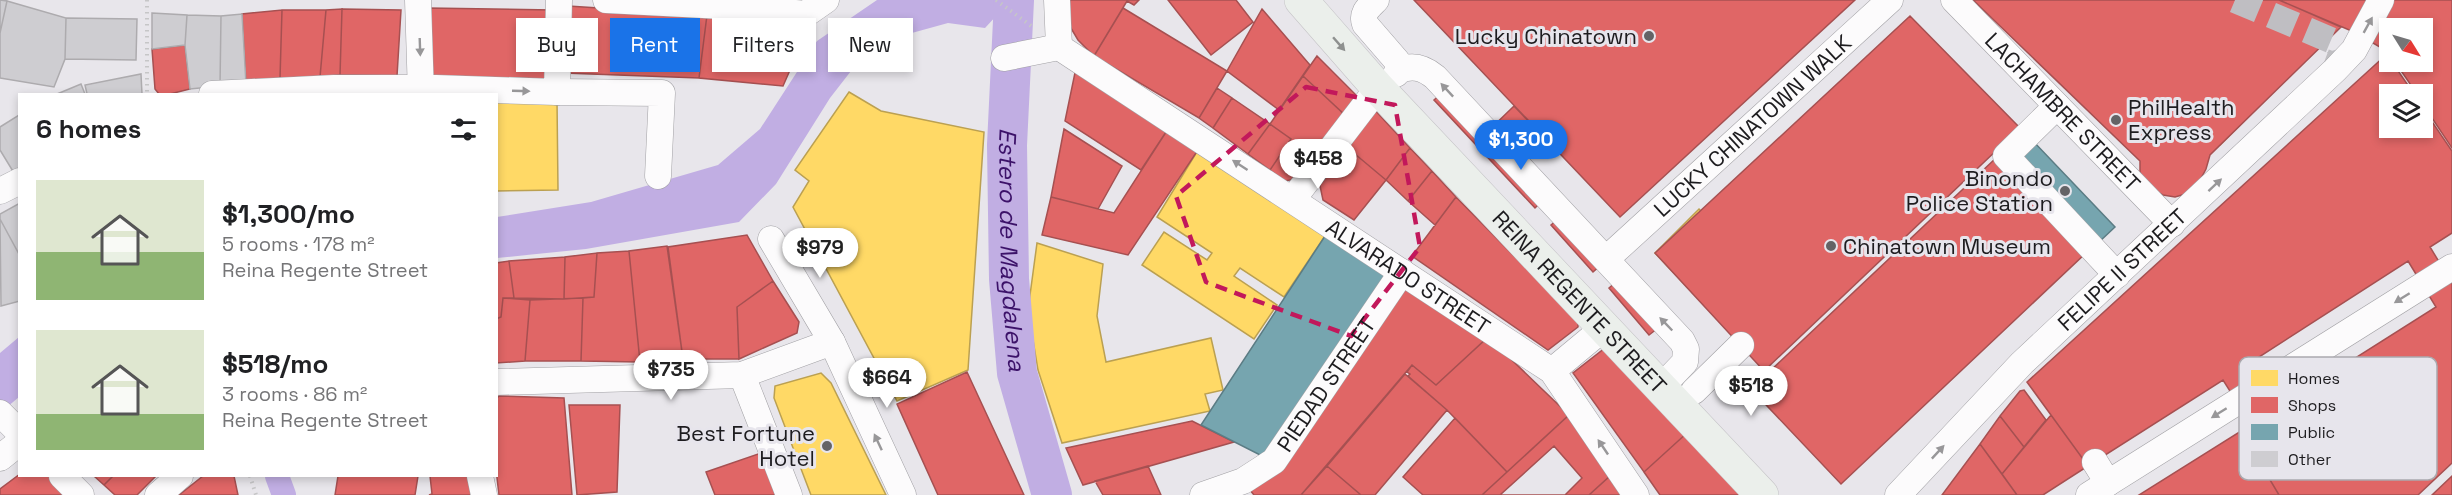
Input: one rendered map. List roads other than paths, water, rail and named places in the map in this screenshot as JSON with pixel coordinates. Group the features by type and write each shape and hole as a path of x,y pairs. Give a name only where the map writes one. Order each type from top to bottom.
{"main road":[{"name":"REINA REGENTE STREET","path":"1301,0 1391,77 1677,384 1789,495"},
{"name":"REINA REGENTE STREET","path":"1330,0 1391,77 1605,327 1677,384 1762,495"}],"street":[{"path":"418,0 421,91"},
{"path":"556,92 559,0"},
{"path":"606,0 816,7"},
{"path":"1004,58 1059,47 1057,0"},
{"path":"1293,199 1391,77 1397,61 1365,24 1364,15 1376,0"},
{"name":"LUCKY CHINATOWN WALK","path":"1615,251 1890,0"},
{"name":"LACHAMBRE STREET","path":"1954,0 2172,224"},
{"name":"FELIPE II STREET","path":"1898,495 2027,370 2117,275 2319,86 2354,50 2381,0"},
{"name":"ALVARADO STREET","path":"1059,47 1552,371 1636,495"},
{"path":"232,93 334,88 662,93 658,176"},
{"path":"2057,106 2006,156 2117,275"},
{"path":"0,191 18,182"},
{"path":"771,239 832,342 903,495"},
{"path":"2302,357 2452,267"},
{"name":"PIEDAD STREET","path":"1203,495 1243,481 1274,461 1402,272"},
{"path":"1552,371 1605,327"},
{"path":"498,382 742,375 832,342"},
{"path":"1677,384 1741,345"},
{"path":"742,375 789,495"},
{"path":"2097,480 2239,395"},
{"path":"1,414 18,431"},
{"path":"0,458 18,444"},
{"path":"63,477 81,495"},
{"path":"158,495 179,477"},
{"path":"480,477 484,495"}],"waterway":[{"name":"Estero de Magdalena","path":"1014,0 1007,145 1009,279 1017,373 1052,495"},
{"path":"277,477 284,495"}],"tunnel":[{"path":"2235,0 2333,41 2339,46 2341,54 2335,70"}],"place":[{"name":"Lucky Chinatown","path":"1649,36"},
{"name":"PhilHealth Express","path":"2116,120"},
{"name":"Binondo Police Station","path":"2065,191"},
{"name":"Chinatown Museum","path":"1831,246"},
{"name":"Best Fortune Hotel","path":"827,446"}]}
